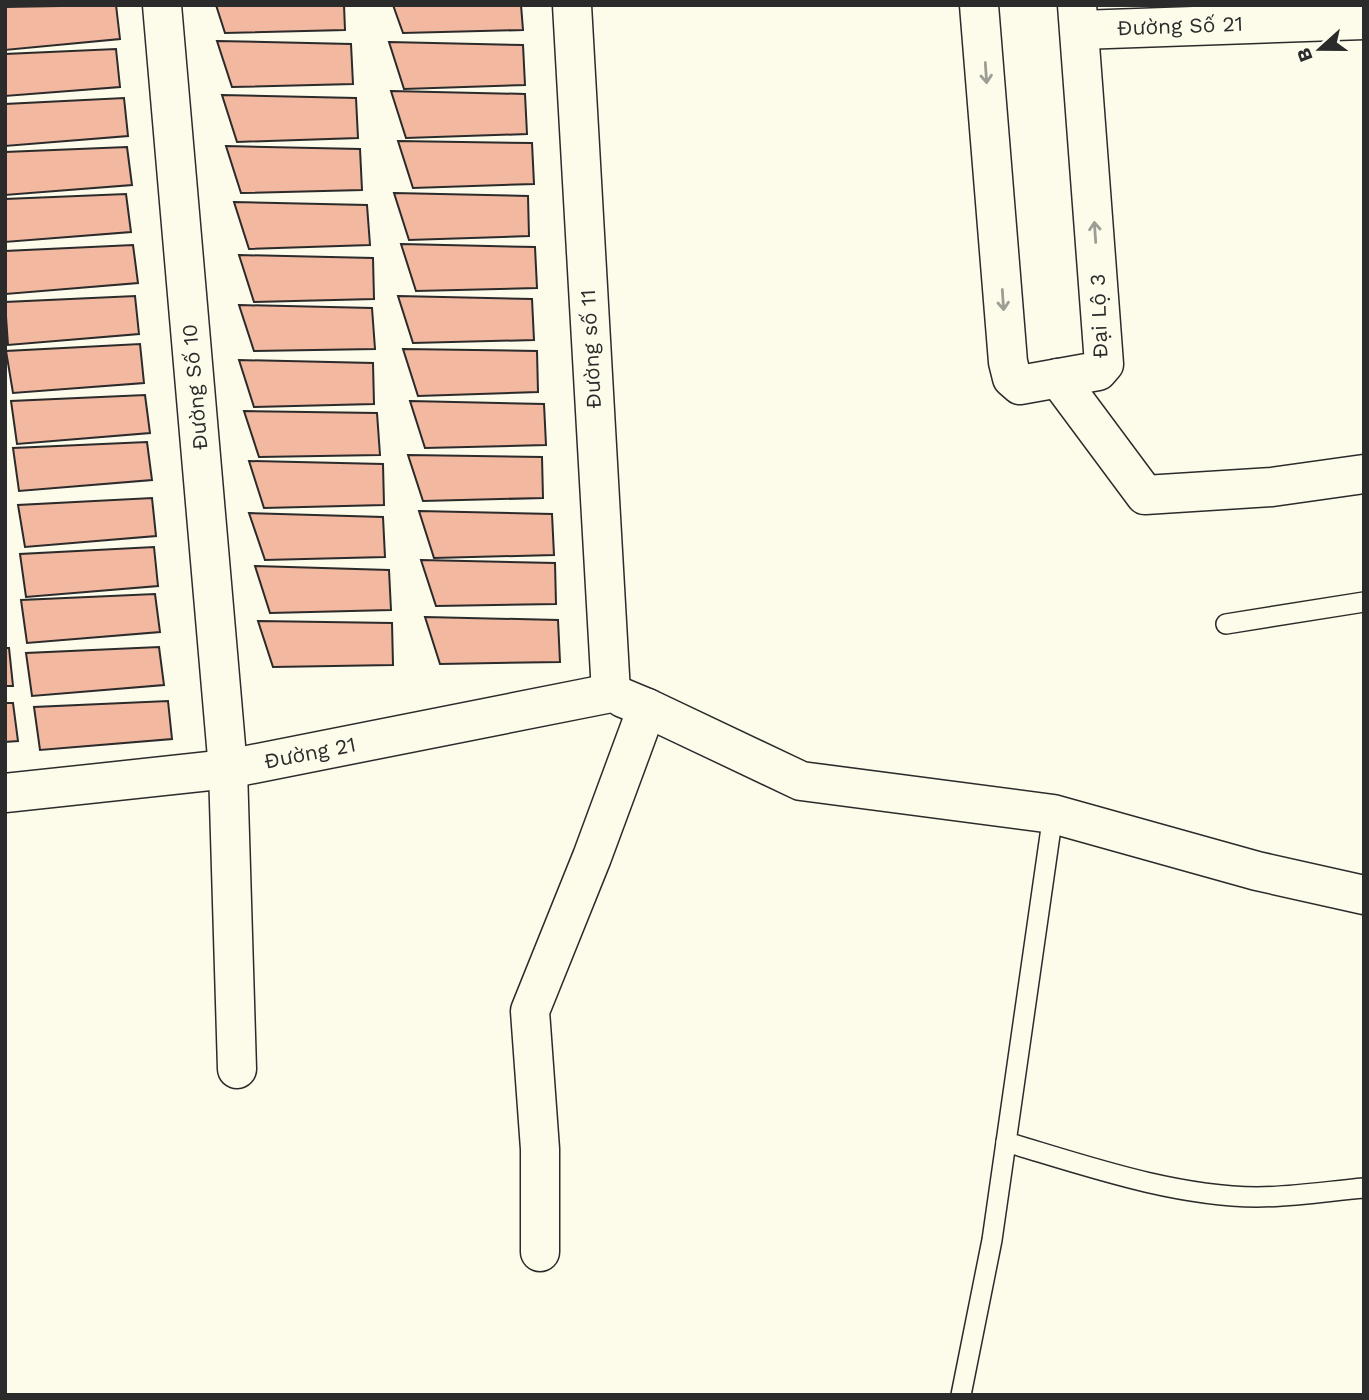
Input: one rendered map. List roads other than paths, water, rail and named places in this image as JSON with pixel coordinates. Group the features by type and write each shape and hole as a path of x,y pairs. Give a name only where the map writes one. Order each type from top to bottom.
{"street":[{"name":"Đường Số 10","path":"162,5 228,769 237,1069"},
{"name":"Đường số 11","path":"572,5 611,694"},
{"name":"Đại Lộ 3","path":"979,5 1008,362 1012,378 1020,385 1098,372 1104,365 1079,18"},
{"name":"Đường Số 21","path":"1079,18 1364,20"},
{"path":"1058,378 1145,495 1272,487 1364,474"},
{"name":"Đường 21","path":"5,793 228,769 611,694"},
{"path":"611,694 801,780 1053,814 1257,872 1364,895"},
{"path":"540,1252 540,1149 530,1011 592,857 647,708"}],"lane":[{"path":"1226,624 1364,602"},
{"path":"961,1395 992,1240 1053,814"},
{"path":"1006,1142 1084,1165 1205,1192 1257,1197 1364,1188"}]}
